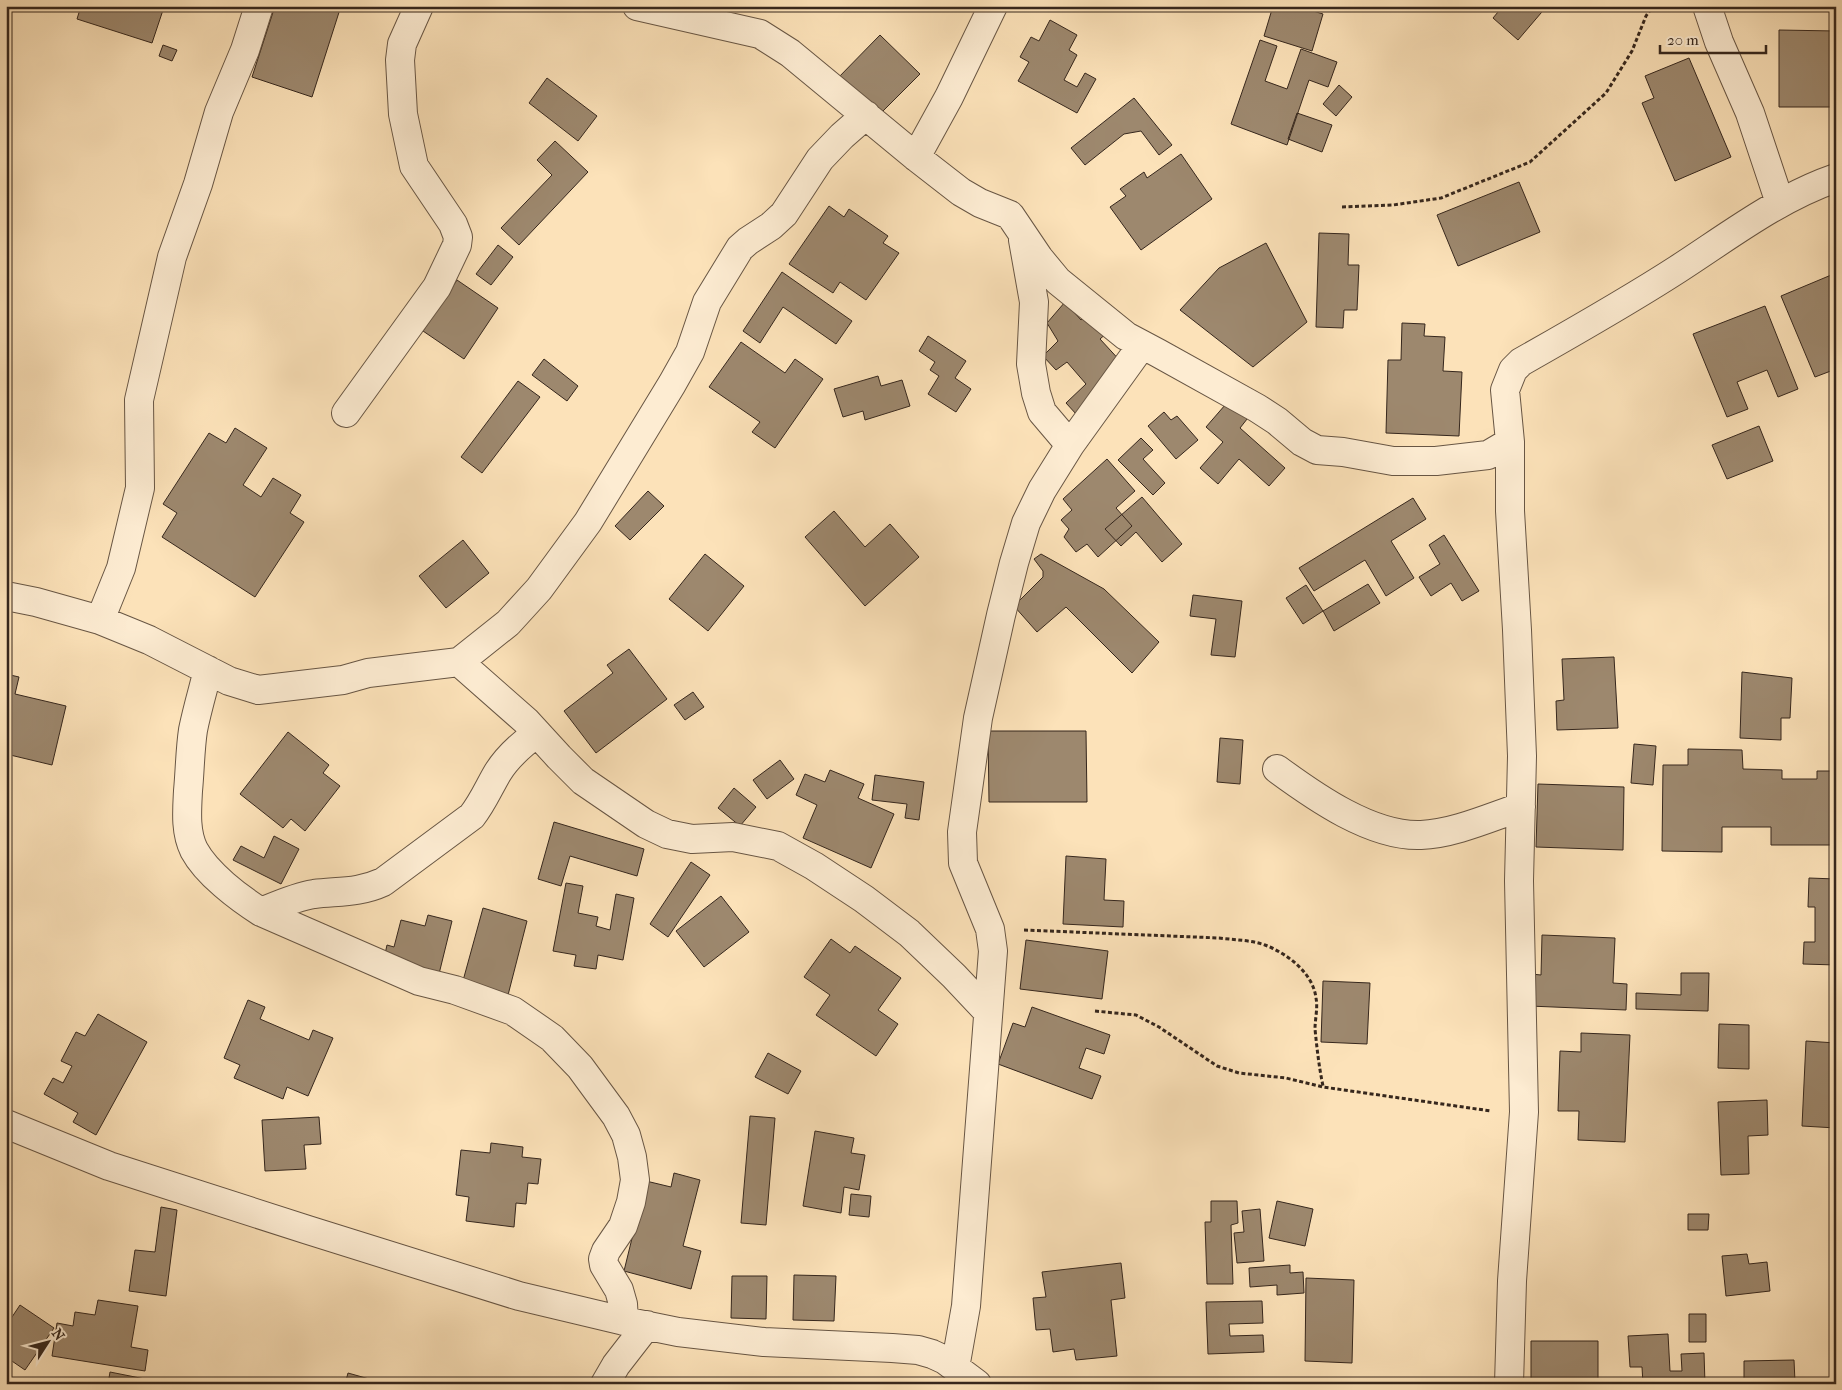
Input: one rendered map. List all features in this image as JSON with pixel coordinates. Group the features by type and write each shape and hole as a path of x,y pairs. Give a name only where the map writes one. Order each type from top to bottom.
{"street":[{"path":"100,620 121,568 140,488 139,400 172,257 198,184 219,112 246,50 259,6"},
{"path":"346,414 437,287 457,245 458,237 453,224 414,166 403,114 400,60 402,44 419,6"},
{"path":"637,6 760,34 790,53 916,157 970,198 1010,215 1039,258 1058,281 1126,336 1257,408 1277,421 1302,442 1317,450 1343,452 1393,461 1436,461 1488,455 1510,442"},
{"path":"916,157 949,96 993,6"},
{"path":"1707,6 1719,42 1750,113 1780,203"},
{"path":"6,596 36,602 100,620 149,640 230,681 258,690 343,680 368,674 459,662 508,622 539,589 588,522 690,352 707,302 740,248 771,226 784,214 820,160 842,136 866,115"},
{"path":"1509,1384 1512,1281 1524,1112 1519,881 1522,756 1510,511 1510,442 1505,390 1513,370 1517,366 1648,288 1780,203 1808,187 1836,178"},
{"path":"1022,231 1034,302 1031,364 1036,393 1042,412 1070,445"},
{"path":"955,1368 966,1306 993,950 990,929 965,870 962,857 962,832 978,718 1001,615 1026,523 1042,490 1070,445 1142,345"},
{"path":"459,662 498,695 583,781 646,824 668,834 692,840 733,837 778,846 814,866 864,899 909,933 988,1012"},
{"path":"208,670 194,729 187,813 190,841 202,862 244,901 261,912 419,981 455,990 513,1011 552,1038 580,1067 616,1116 626,1135 632,1156 635,1180 631,1202 623,1226 606,1251 604,1259 606,1270 619,1290 622,1304 636,1323"},
{"path":"261,912 313,894 368,889 384,882 472,816 482,803 499,771 511,754 537,733"},
{"path":"1277,769 1310,793 1346,814 1378,828 1404,834 1422,835 1450,830 1521,807"},
{"path":"6,1124 110,1166 519,1296 678,1332 764,1342 918,1350 932,1354 977,1384"},
{"path":"605,1384 636,1323"}],"path":[{"path":"1342,207 1393,205 1441,198 1530,162 1606,93 1632,51 1646,16 1653,6"},
{"path":"990,929 1219,938 1246,940 1266,945 1299,966 1311,979 1316,999 1317,1061 1323,1087"},
{"path":"1096,1011 1136,1015 1159,1027 1217,1066 1239,1073 1286,1078 1323,1087 1488,1110 1524,1112"}],"building":[{"path":"81,6 164,7 152,43 77,19"},
{"path":"275,6 341,6 312,97 252,77"},
{"path":"1273,6 1297,6 1323,14 1312,51 1264,36"},
{"path":"1503,6 1547,6 1518,40 1493,18"},
{"path":"1050,20 1077,35 1069,50 1077,55 1064,80 1077,87 1085,73 1096,79 1077,113 1018,81 1029,62 1020,57 1031,37 1039,41"},
{"path":"1779,30 1836,31 1836,107 1779,107"},
{"path":"880,35 920,74 875,119 836,80"},
{"path":"1260,40 1277,46 1265,81 1287,89 1301,49 1337,62 1328,87 1309,80 1287,145 1231,124"},
{"path":"163,45 177,50 172,61 159,56"},
{"path":"1689,58 1731,157 1675,181 1642,103 1654,98 1645,76"},
{"path":"547,78 597,116 578,141 529,103"},
{"path":"1339,85 1352,97 1336,116 1323,104"},
{"path":"1134,98 1172,145 1159,155 1141,131 1124,134 1085,165 1071,148"},
{"path":"1297,113 1332,125 1322,152 1288,139"},
{"path":"555,141 588,172 519,245 501,228 552,175 537,160"},
{"path":"1181,154 1212,199 1141,250 1110,207 1126,196 1120,189 1144,172 1147,178"},
{"path":"1519,182 1540,232 1458,266 1437,215"},
{"path":"829,206 844,217 849,209 888,236 883,243 899,253 866,300 840,282 833,293 789,264"},
{"path":"1319,233 1349,234 1348,265 1359,265 1357,310 1344,310 1343,328 1316,327"},
{"path":"1266,243 1307,322 1253,367 1180,310 1219,268"},
{"path":"498,245 513,257 491,285 476,274"},
{"path":"782,272 852,321 836,344 783,307 760,343 743,331"},
{"path":"1836,273 1836,369 1815,377 1781,296"},
{"path":"457,280 498,308 464,359 423,331"},
{"path":"1065,302 1081,320 1090,312 1108,332 1100,339 1123,364 1077,415 1066,403 1086,384 1067,362 1056,370 1043,356 1058,341 1047,323"},
{"path":"1765,306 1798,389 1778,397 1767,370 1737,382 1748,409 1727,417 1693,334"},
{"path":"1402,323 1425,324 1424,336 1445,337 1443,371 1462,372 1459,436 1386,433 1388,360 1401,360"},
{"path":"928,336 966,361 955,378 971,389 956,412 928,394 939,376 930,370 935,362 919,351"},
{"path":"741,342 785,373 795,359 823,379 775,448 752,432 760,422 709,387"},
{"path":"544,359 578,386 567,401 532,375"},
{"path":"878,376 881,386 902,380 910,406 865,420 863,411 843,417 834,389"},
{"path":"518,381 540,397 482,473 461,457"},
{"path":"1232,397 1251,414 1240,428 1285,468 1269,486 1239,459 1218,484 1200,468 1223,442 1206,427"},
{"path":"1164,412 1171,420 1177,416 1198,440 1176,459 1148,426"},
{"path":"1759,426 1773,461 1727,479 1712,445"},
{"path":"235,428 267,448 243,485 261,497 273,478 301,495 290,513 304,522 255,597 162,537 177,513 163,504 209,433 226,443"},
{"path":"1141,438 1153,450 1143,459 1165,483 1153,495 1118,460"},
{"path":"1107,459 1135,491 1116,508 1132,526 1098,557 1087,544 1076,552 1064,537 1069,529 1061,520 1072,510 1063,499"},
{"path":"648,491 664,506 630,540 615,526"},
{"path":"1142,497 1182,544 1162,562 1136,532 1121,546 1105,529"},
{"path":"1413,498 1426,519 1391,541 1414,578 1386,596 1365,560 1314,591 1299,568"},
{"path":"834,511 865,547 890,524 919,557 865,606 805,537"},
{"path":"1444,535 1479,591 1462,601 1451,583 1431,596 1419,577 1440,564 1429,545"},
{"path":"463,540 489,573 446,608 419,576"},
{"path":"705,554 744,586 708,631 669,599"},
{"path":"1041,554 1104,589 1159,642 1132,673 1066,607 1037,632 1014,606 1043,577 1043,571 1034,559"},
{"path":"1368,584 1380,603 1334,631 1323,611"},
{"path":"1306,585 1323,611 1303,624 1286,598"},
{"path":"1193,595 1242,601 1235,657 1211,655 1216,619 1190,616"},
{"path":"629,649 667,699 596,753 564,711 613,673 607,665"},
{"path":"1614,657 1618,728 1557,730 1556,701 1564,700 1562,659"},
{"path":"1742,672 1792,678 1790,718 1781,718 1781,740 1740,738"},
{"path":"6,674 19,677 15,694 66,706 52,765 6,754"},
{"path":"693,692 704,707 685,720 674,705"},
{"path":"988,731 1086,731 1087,802 989,802"},
{"path":"288,732 329,765 323,773 340,786 305,831 291,819 283,828 240,794"},
{"path":"1220,738 1243,740 1240,784 1217,782"},
{"path":"1634,744 1656,746 1653,785 1631,783"},
{"path":"1688,749 1742,750 1743,769 1782,770 1782,779 1817,779 1817,771 1836,771 1836,845 1771,845 1771,827 1722,827 1722,852 1662,851 1663,765 1688,765"},
{"path":"780,760 794,779 767,799 753,780"},
{"path":"830,770 864,784 858,798 894,814 871,868 803,838 817,805 796,795 805,774 825,782"},
{"path":"875,775 924,782 919,820 905,818 907,804 872,800"},
{"path":"1538,784 1624,787 1623,850 1536,847"},
{"path":"734,788 756,807 740,826 718,808"},
{"path":"554,822 644,849 637,876 570,856 561,886 538,879"},
{"path":"274,836 299,849 281,884 233,860 241,846 264,858"},
{"path":"1066,856 1106,859 1104,900 1124,901 1123,927 1063,924"},
{"path":"691,862 710,875 668,937 650,924"},
{"path":"1809,878 1836,879 1836,965 1803,964 1804,942 1815,942 1815,907 1808,907"},
{"path":"566,883 583,886 578,913 598,917 596,926 610,930 616,894 634,898 623,960 598,955 596,969 574,966 576,955 553,951"},
{"path":"721,896 749,932 704,967 676,931"},
{"path":"483,908 527,921 507,999 461,988"},
{"path":"428,915 452,921 438,978 383,963 387,945 394,947 401,920 425,926"},
{"path":"1542,935 1615,938 1613,983 1627,984 1626,1010 1529,1006 1531,974 1541,975"},
{"path":"831,939 850,953 855,946 901,978 878,1010 898,1024 876,1056 816,1015 830,995 804,977"},
{"path":"1026,940 1108,951 1102,999 1020,989"},
{"path":"1681,973 1709,973 1708,1011 1636,1009 1636,993 1681,995"},
{"path":"1323,981 1370,983 1367,1044 1321,1042"},
{"path":"248,1000 265,1007 260,1019 309,1040 313,1030 333,1038 308,1096 287,1087 283,1099 234,1078 240,1065 224,1058"},
{"path":"1032,1007 1110,1035 1104,1054 1086,1048 1079,1068 1101,1076 1092,1099 998,1064 1013,1023 1025,1027"},
{"path":"98,1014 147,1042 96,1135 73,1122 78,1113 44,1094 53,1078 63,1083 72,1066 61,1061 76,1032 85,1036"},
{"path":"1719,1024 1749,1025 1749,1069 1718,1068"},
{"path":"1581,1033 1630,1035 1625,1142 1578,1140 1579,1111 1558,1111 1560,1051 1581,1052"},
{"path":"1806,1041 1836,1043 1836,1128 1802,1126"},
{"path":"768,1053 801,1071 788,1094 755,1077"},
{"path":"1767,1100 1768,1135 1748,1136 1749,1174 1721,1175 1718,1102"},
{"path":"750,1116 775,1118 766,1225 741,1223"},
{"path":"319,1117 321,1144 304,1145 306,1169 265,1171 262,1120"},
{"path":"815,1131 854,1138 851,1153 865,1155 859,1190 844,1187 841,1213 803,1206"},
{"path":"491,1143 523,1147 522,1157 541,1159 538,1184 528,1183 526,1204 516,1203 514,1227 466,1221 469,1197 456,1195 461,1150 490,1153"},
{"path":"674,1173 700,1180 683,1246 701,1251 691,1289 624,1271 646,1181 671,1187"},
{"path":"851,1194 871,1196 869,1217 849,1215"},
{"path":"1211,1201 1237,1201 1238,1223 1231,1225 1233,1284 1207,1284 1205,1222 1211,1222"},
{"path":"1277,1201 1313,1209 1305,1246 1269,1238"},
{"path":"161,1207 177,1210 166,1296 129,1291 135,1250 155,1252"},
{"path":"1260,1209 1264,1261 1237,1263 1234,1233 1244,1232 1242,1211"},
{"path":"1688,1214 1709,1214 1708,1230 1688,1230"},
{"path":"1747,1254 1749,1264 1767,1262 1770,1291 1726,1296 1722,1256"},
{"path":"1121,1263 1125,1298 1111,1300 1117,1356 1076,1360 1074,1349 1053,1352 1050,1329 1036,1330 1033,1298 1046,1297 1042,1272"},
{"path":"1290,1265 1290,1273 1303,1272 1304,1293 1277,1295 1277,1285 1250,1287 1249,1268"},
{"path":"794,1275 836,1276 834,1321 793,1320"},
{"path":"732,1276 767,1276 766,1319 731,1318"},
{"path":"1306,1278 1354,1280 1352,1363 1305,1361"},
{"path":"98,1300 138,1306 131,1347 148,1350 145,1371 52,1356 57,1323 73,1326 75,1312 95,1315"},
{"path":"1262,1301 1263,1323 1229,1324 1230,1336 1263,1335 1264,1352 1208,1354 1206,1302"},
{"path":"20,1305 54,1328 25,1370 6,1357 6,1326"},
{"path":"1689,1314 1706,1314 1706,1342 1689,1342"},
{"path":"1668,1334 1670,1371 1682,1371 1681,1354 1704,1353 1705,1384 1643,1384 1642,1367 1630,1367 1628,1336"},
{"path":"1531,1341 1598,1341 1598,1384 1548,1384 1548,1379 1531,1379"},
{"path":"1794,1360 1795,1382 1820,1382 1820,1384 1744,1384 1744,1361"},
{"path":"110,1372 150,1380 150,1384 108,1384"},
{"path":"348,1373 387,1384 345,1384"}]}
